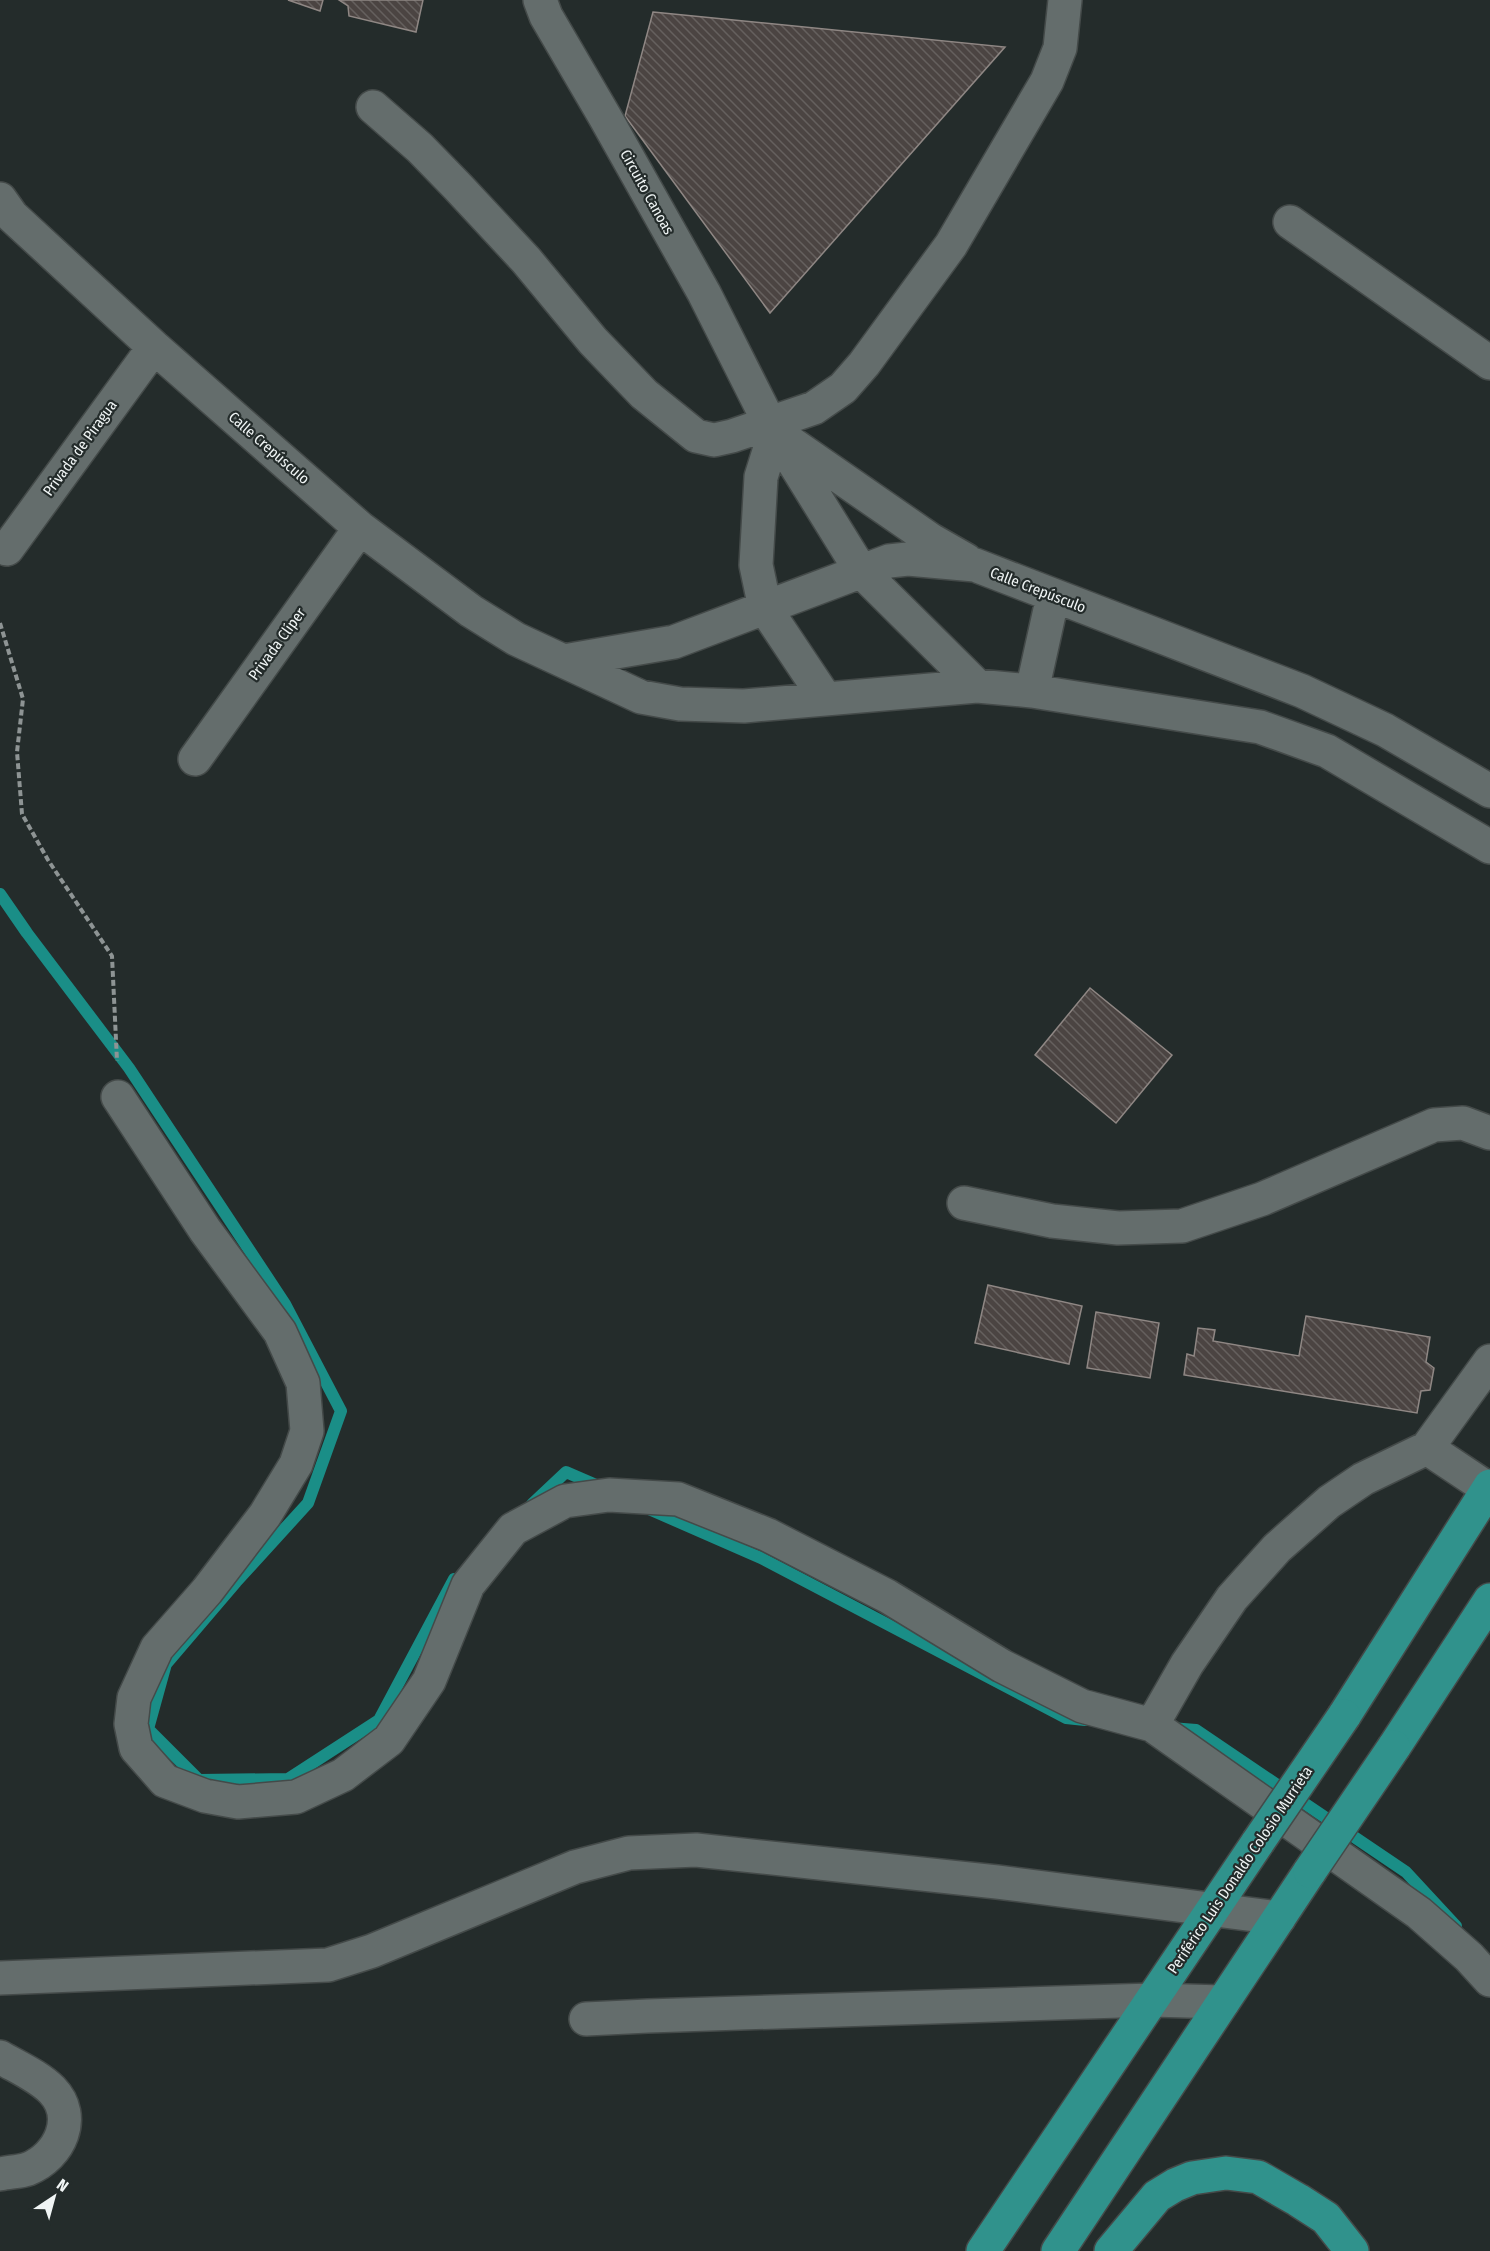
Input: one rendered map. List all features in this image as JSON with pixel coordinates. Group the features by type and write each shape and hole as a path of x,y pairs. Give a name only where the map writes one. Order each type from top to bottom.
{"main road":[{"name":"Periférico Luis Donaldo Colosio Murrieta","path":"983,2251 1344,1716 1489,1488"},
{"path":"1058,2251 1490,1600"},
{"path":"1111,2251 1157,2196 1192,2178 1226,2173 1258,2177 1298,2200 1326,2218 1352,2251"}],"street":[{"name":"Circuito Canoas","path":"540,0 546,16 704,293 772,428 861,571 977,686"},
{"path":"373,107 420,147 458,187 525,260 593,341 644,394 696,436 714,440 772,428 814,408 843,388 864,364 951,245 1047,81 1060,48 1065,0"},
{"name":"Calle Crepúsculo","path":"0,199 12,216 154,347 360,528 471,611 516,639 641,698 680,704 744,706 977,686 1032,691 1260,727 1327,751 1490,847"},
{"path":"1290,222 1490,363"},
{"name":"Privada de Piragua","path":"7,549 154,347"},
{"path":"772,428 931,540 975,565"},
{"path":"772,428 759,493 756,565 765,608 825,698"},
{"name":"Privada Clíper","path":"195,759 360,528"},
{"name":"Calle Crepúsculo","path":"564,661 675,642 889,561 908,559 975,565 1053,597 1302,691 1384,730 1490,791"},
{"path":"1032,691 1053,597"},
{"path":"118,1097 206,1230 280,1332 303,1383 307,1431 296,1464 265,1515 207,1591 157,1648 134,1698 131,1724 135,1748 165,1781 205,1796 238,1802 296,1797 343,1775 389,1740 429,1681 468,1585 513,1529 565,1501 609,1495 678,1499 768,1535 887,1596 1002,1666 1082,1706 1152,1725 1419,1913 1469,1957 1490,1980"},
{"path":"964,1203 1052,1221 1118,1228 1182,1226 1262,1198 1434,1125 1463,1123 1490,1133"},
{"path":"1152,1725 1187,1664 1232,1598 1277,1548 1329,1502 1363,1479 1427,1448 1490,1361"},
{"path":"1427,1448 1489,1488"},
{"path":"0,1978 328,1965 372,1951 576,1867 630,1853 696,1850 997,1882 1278,1918"},
{"path":"586,2019 1152,2000 1223,2002"},
{"path":"0,2057 44,2083 53,2091 61,2102 66,2124 62,2136 43,2160 27,2169 0,2174"}],"path":[{"path":"0,624 23,699 17,752 22,814 48,860 112,956 118,1097"}],"building":[{"path":"288,0 323,0 320,11"},
{"path":"339,0 423,0 416,32 349,16 348,6"},
{"path":"653,12 1005,47 770,313 625,116"},
{"path":"1090,988 1172,1055 1116,1123 1035,1055"},
{"path":"988,1285 1082,1306 1069,1364 975,1343"},
{"path":"1096,1312 1159,1323 1150,1378 1087,1368"},
{"path":"1306,1316 1430,1337 1426,1362 1434,1368 1430,1390 1421,1391 1417,1413 1184,1375 1187,1354 1194,1356 1198,1328 1215,1330 1213,1341 1299,1356"}],"waterway":[{"path":"0,894 129,1068 285,1304 341,1411 308,1503 166,1664 148,1729 199,1780 288,1779 379,1720 454,1579"},
{"path":"532,1504 566,1472 603,1488"},
{"path":"649,1509 761,1558 1066,1718 1085,1720"},
{"path":"1171,1728 1196,1730 1406,1872 1456,1926"}]}
